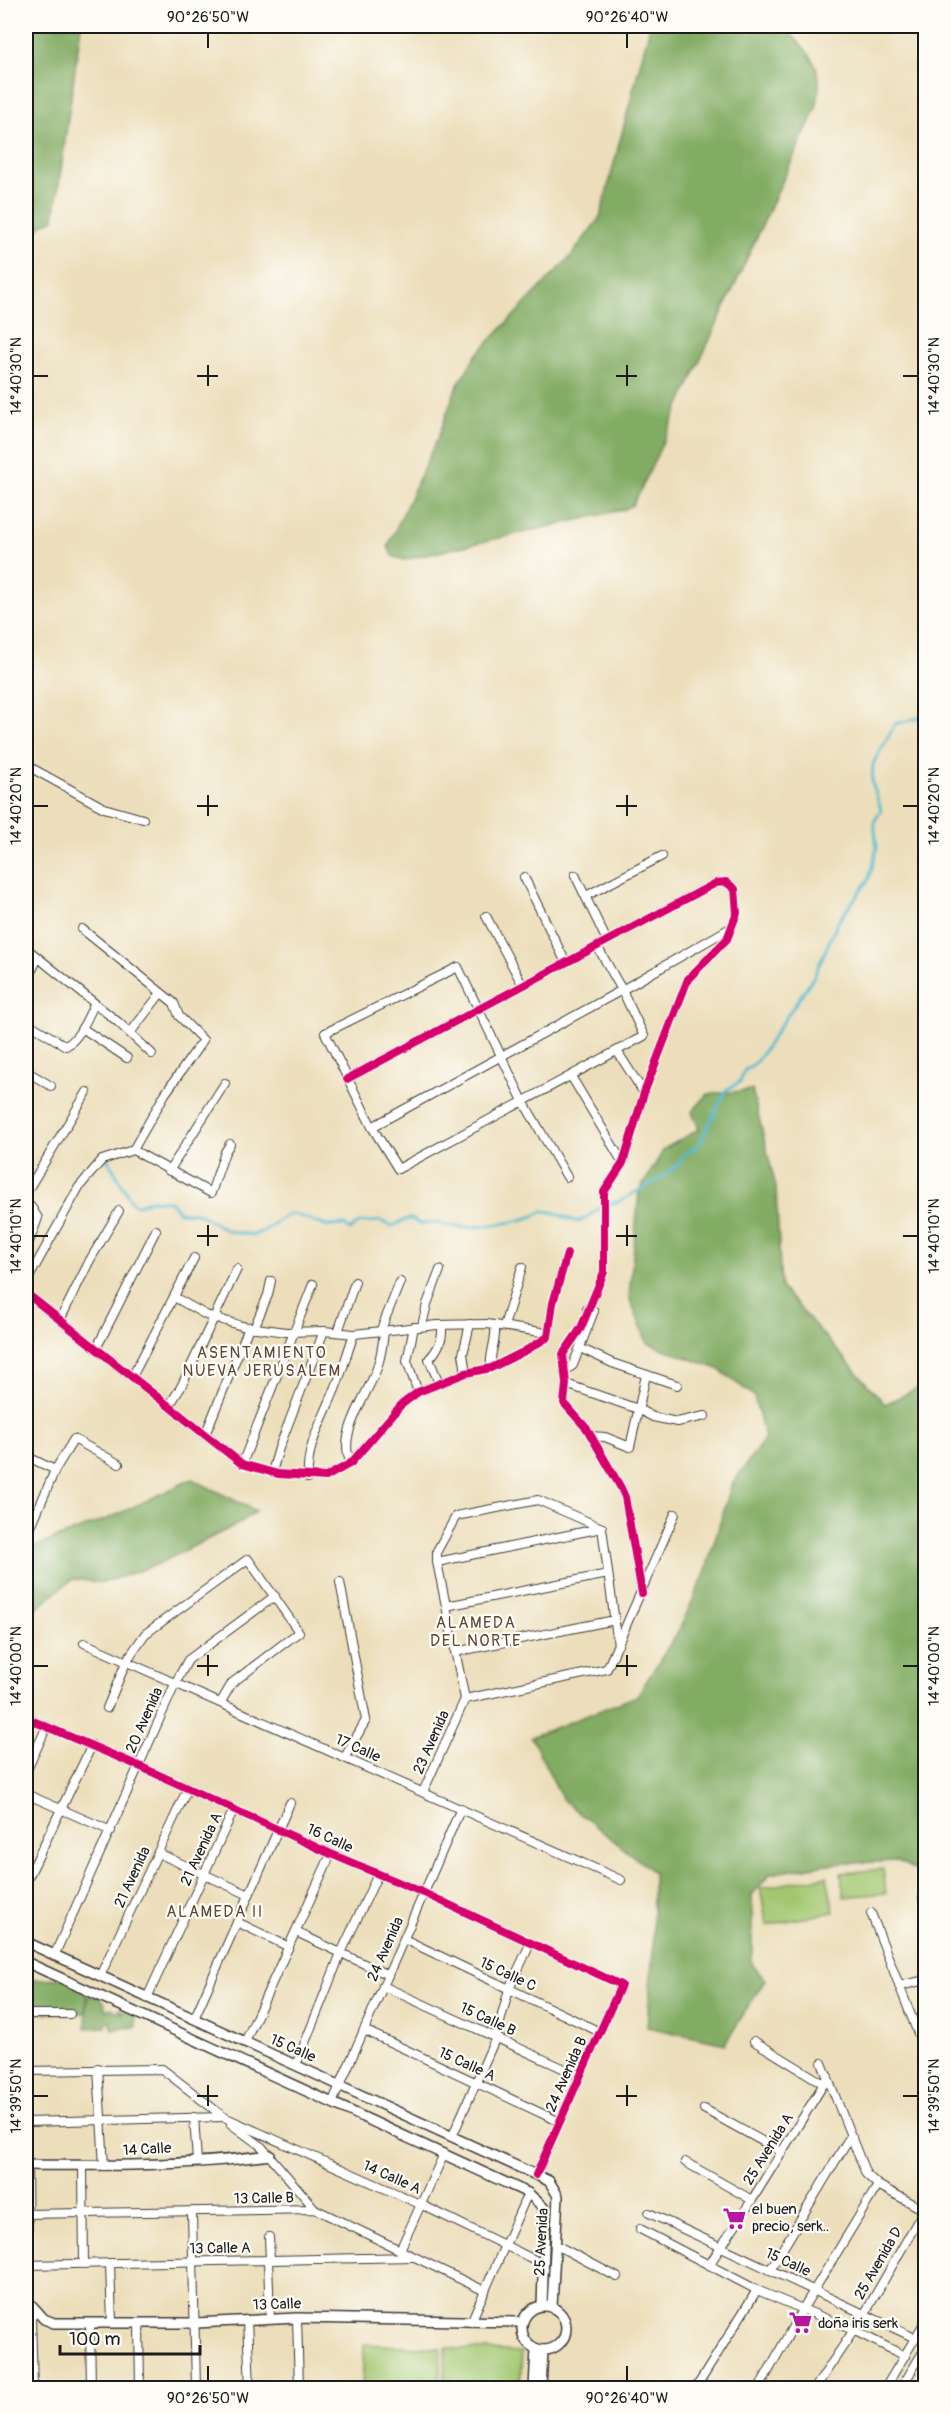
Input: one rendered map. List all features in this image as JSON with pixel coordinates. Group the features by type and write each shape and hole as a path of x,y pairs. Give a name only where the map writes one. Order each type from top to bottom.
{"street":[{"path":"26,765 104,808 143,819"},
{"path":"586,896 662,856"},
{"path":"575,875 607,941"},
{"path":"524,877 566,963"},
{"path":"347,1079 716,883 726,882 735,889 737,913 727,939 688,979 644,1093 623,1163 604,1192 604,1272 581,1328 563,1354 566,1384 564,1403 591,1436 625,1497 642,1593"},
{"path":"486,916 523,986"},
{"path":"372,1127 732,927"},
{"path":"26,1283 79,1187 102,1160 132,1150 165,1094 203,1040 179,1016 174,1003 82,929"},
{"path":"567,1177 523,1101 458,967 325,1033 372,1127 398,1168 523,1101 571,1076 644,1036 597,946"},
{"path":"26,948 130,1033 152,1054"},
{"path":"26,982 38,958"},
{"path":"130,1033 161,993"},
{"path":"27,1026 66,1046 82,1028 94,1005"},
{"path":"82,1028 127,1058"},
{"path":"617,1051 644,1093"},
{"path":"26,1071 51,1086"},
{"path":"571,1076 623,1163"},
{"path":"170,1171 225,1083"},
{"path":"26,1193 87,1092"},
{"path":"132,1150 212,1194 225,1152 231,1144"},
{"path":"26,1204 31,1207 38,1218 26,1250"},
{"path":"60,1320 90,1260 119,1211"},
{"path":"96,1349 156,1230"},
{"path":"548,1337 553,1303 567,1254"},
{"path":"132,1377 194,1258"},
{"path":"504,1326 522,1267"},
{"path":"169,1407 215,1318 237,1269"},
{"path":"418,1392 407,1361 440,1270"},
{"path":"205,1434 251,1328 265,1302 271,1281"},
{"path":"338,1332 354,1282"},
{"path":"351,1463 346,1455 346,1441 378,1367 382,1331 400,1282"},
{"path":"242,1464 292,1332 313,1284"},
{"path":"26,1295 242,1464 308,1478 326,1477 351,1463 401,1405 418,1392 466,1373 491,1368 548,1337"},
{"path":"174,1297 206,1316 251,1328 354,1334 470,1324 504,1326 541,1332 548,1337"},
{"path":"564,1371 573,1365 594,1311 587,1310"},
{"path":"466,1373 463,1354 470,1324"},
{"path":"439,1383 429,1359 434,1354 441,1338 443,1329 441,1325"},
{"path":"491,1368 490,1356 495,1347 495,1325"},
{"path":"272,1472 324,1331"},
{"path":"308,1478 307,1464 312,1443 331,1400 354,1334"},
{"path":"580,1348 677,1385"},
{"path":"591,1436 605,1437 630,1447 646,1375"},
{"path":"566,1384 638,1409 653,1417 677,1422 705,1416"},
{"path":"26,1538 55,1470 74,1438 119,1464"},
{"path":"26,1456 55,1470"},
{"path":"538,1500 602,1528 437,1562 437,1551 456,1516 538,1500"},
{"path":"26,1509 36,1514"},
{"path":"465,1699 607,1669 675,1514"},
{"path":"602,1528 618,1645"},
{"path":"107,1708 127,1660 145,1634 248,1559 299,1632 232,1683 221,1702"},
{"name":"23 Avenida","path":"423,1792 465,1699 437,1562"},
{"path":"446,1606 608,1574"},
{"path":"340,1582 366,1719 345,1757"},
{"name":"20 Avenida","path":"54,1956 176,1682 188,1660 275,1596"},
{"path":"455,1652 615,1620"},
{"name":"17 Calle","path":"84,1642 621,1880"},
{"name":"16 Calle","path":"26,1718 92,1745 114,1757 139,1766 332,1854 424,1893 621,1985"},
{"path":"26,1772 47,1726"},
{"path":"26,1882 92,1745"},
{"name":"21 Avenida","path":"100,1976 188,1788"},
{"path":"26,1794 111,1831"},
{"path":"194,2019 290,1803"},
{"name":"24 Avenida","path":"333,2101 462,1808"},
{"name":"21 Avenida A","path":"147,1998 234,1809"},
{"path":"158,1853 249,1895"},
{"path":"245,2042 332,1854"},
{"path":"296,2065 341,1953 378,1874"},
{"path":"871,1913 926,2054"},
{"path":"237,1922 289,1947"},
{"path":"296,1932 388,1975"},
{"name":"15 Calle C","path":"404,1939 600,2032"},
{"name":"15 Calle","path":"26,1942 549,2181"},
{"path":"452,2137 496,2037 509,1989 530,1944"},
{"path":"26,1962 333,2101 528,2193 471,2322"},
{"path":"899,1986 926,1980"},
{"name":"24 Avenida B","path":"536,2175 621,1985"},
{"name":"15 Calle B","path":"383,1986 580,2076"},
{"path":"26,2014 70,2014"},
{"name":"15 Calle A","path":"364,2030 560,2122"},
{"path":"754,2042 826,2080"},
{"path":"822,2063 826,2080 866,2174 878,2185 925,2210"},
{"path":"26,2071 98,2068 104,2166"},
{"name":"14 Calle A","path":"98,2068 162,2069 224,2117 422,2205 536,2260 544,2269"},
{"name":"25 Avenida A","path":"709,2265 826,2080"},
{"path":"704,2109 782,2152"},
{"path":"194,2117 197,2162"},
{"path":"224,2117 270,2155 315,2210"},
{"name":"14 Calle A","path":"26,2122 224,2117"},
{"path":"770,2270 848,2140 852,2137"},
{"path":"400,2250 444,2154"},
{"name":"14 Calle","path":"26,2165 104,2166 197,2162 270,2155"},
{"path":"685,2162 752,2200"},
{"path":"26,2165 27,2265"},
{"path":"83,2166 84,2264"},
{"name":"25 Avenida","path":"549,2181 558,2196 552,2307"},
{"path":"759,2388 802,2310 878,2185"},
{"name":"25 Avenida","path":"528,2193 543,2207 545,2217 542,2306"},
{"name":"13 Calle B","path":"26,2214 315,2210 484,2291"},
{"name":"25 Avenida D","path":"815,2388 864,2315 925,2210"},
{"path":"192,2213 196,2388"},
{"name":"15 Calle","path":"648,2213 915,2338"},
{"path":"640,2229 757,2290 853,2330 904,2356"},
{"path":"269,2237 270,2319"},
{"path":"556,2245 617,2277"},
{"name":"13 Calle A","path":"27,2265 414,2257"},
{"path":"110,2264 112,2323"},
{"path":"696,2388 757,2290"},
{"path":"26,2299 36,2312 31,2317 28,2326 31,2383"},
{"path":"542,2306 552,2307 564,2319 566,2332 559,2344 540,2350 524,2340 521,2331 522,2322 530,2310 542,2306"},
{"name":"13 Calle","path":"36,2312 44,2319 54,2323 195,2323 297,2318 522,2322"},
{"path":"297,2318 299,2388"},
{"path":"247,2320 250,2388"},
{"path":"885,2388 926,2320"},
{"path":"90,2323 91,2388"},
{"path":"139,2323 140,2388"},
{"path":"534,2388 540,2350"},
{"path":"540,2350 541,2388"},
{"path":"901,2388 925,2350"}],"green space":[{"path":"26,26 81,26 54,219 42,225 28,243 26,356"},
{"path":"650,26 784,26 814,62 819,81 819,93 816,108 640,492 633,504 626,509 404,560 392,556 388,546 439,435 456,388 476,355 571,256 600,217"},
{"path":"752,1090 776,1187 781,1287 885,1404 918,1388 925,1390 926,1876 898,1861 827,1864 770,1874 752,1895 752,1964 765,1980 725,2044 647,2027 653,1949 653,1872 563,1800 531,1737 637,1696 679,1630 705,1573 731,1486 765,1438 754,1396 718,1369 647,1343 629,1297 639,1192 664,1149 699,1129 692,1112 708,1094"},
{"path":"192,1479 256,1511 240,1523 156,1565 102,1583 73,1579 26,1616 26,1550 114,1516"},
{"path":"883,1869 886,1893 844,1897 841,1873"},
{"path":"827,1876 834,1912 767,1925 760,1888"},
{"path":"66,1978 86,1988 86,2013 34,2013 33,1979"},
{"path":"87,1996 98,1997 104,2002 106,2010 111,2008 122,2014 118,2009 135,2015 136,2027 113,2029 110,2022 106,2022 106,2027 86,2028"},
{"path":"364,2344 441,2348 439,2388 362,2388"},
{"path":"446,2348 522,2352 520,2388 443,2388"}],"waterway":[{"path":"104,1153 133,1204 138,1205 151,1200 170,1201 179,1212 197,1213 228,1231 252,1235 262,1232 288,1214 294,1214 326,1226 345,1225 350,1230 359,1223 380,1221 392,1226 409,1219 419,1224 434,1223 469,1227 515,1221 543,1211 581,1221 603,1206 618,1202 663,1177 680,1163 684,1154 699,1145 726,1090 740,1082 744,1071 756,1062 814,976 838,922 869,879 877,848 874,822 881,810 872,782 873,764 895,724 926,716"}],"cycle path":[{"path":"347,1079 716,883 726,882 735,889 737,913 727,939 688,979 644,1093 623,1163 604,1192 604,1272 581,1328 563,1354 566,1384 564,1403 587,1429 625,1497 642,1593"},
{"path":"26,1293 242,1464 278,1474 326,1477 351,1463 401,1405 418,1392 466,1373 491,1368 548,1337 553,1303 567,1254"},
{"path":"26,1718 424,1893 621,1985 536,2175"}],"place":[{"name":"el buen precio, serk..","path":"734,2218"},
{"name":"doña iris serk","path":"800,2323"}],"district":[{"name":"ASENTAMIENTO NUEVA JERUSALEM","path":"262,1361"},
{"name":"ALAMEDA DEL NORTE","path":"476,1631"},
{"name":"ALAMEDA II","path":"215,1911"}]}
